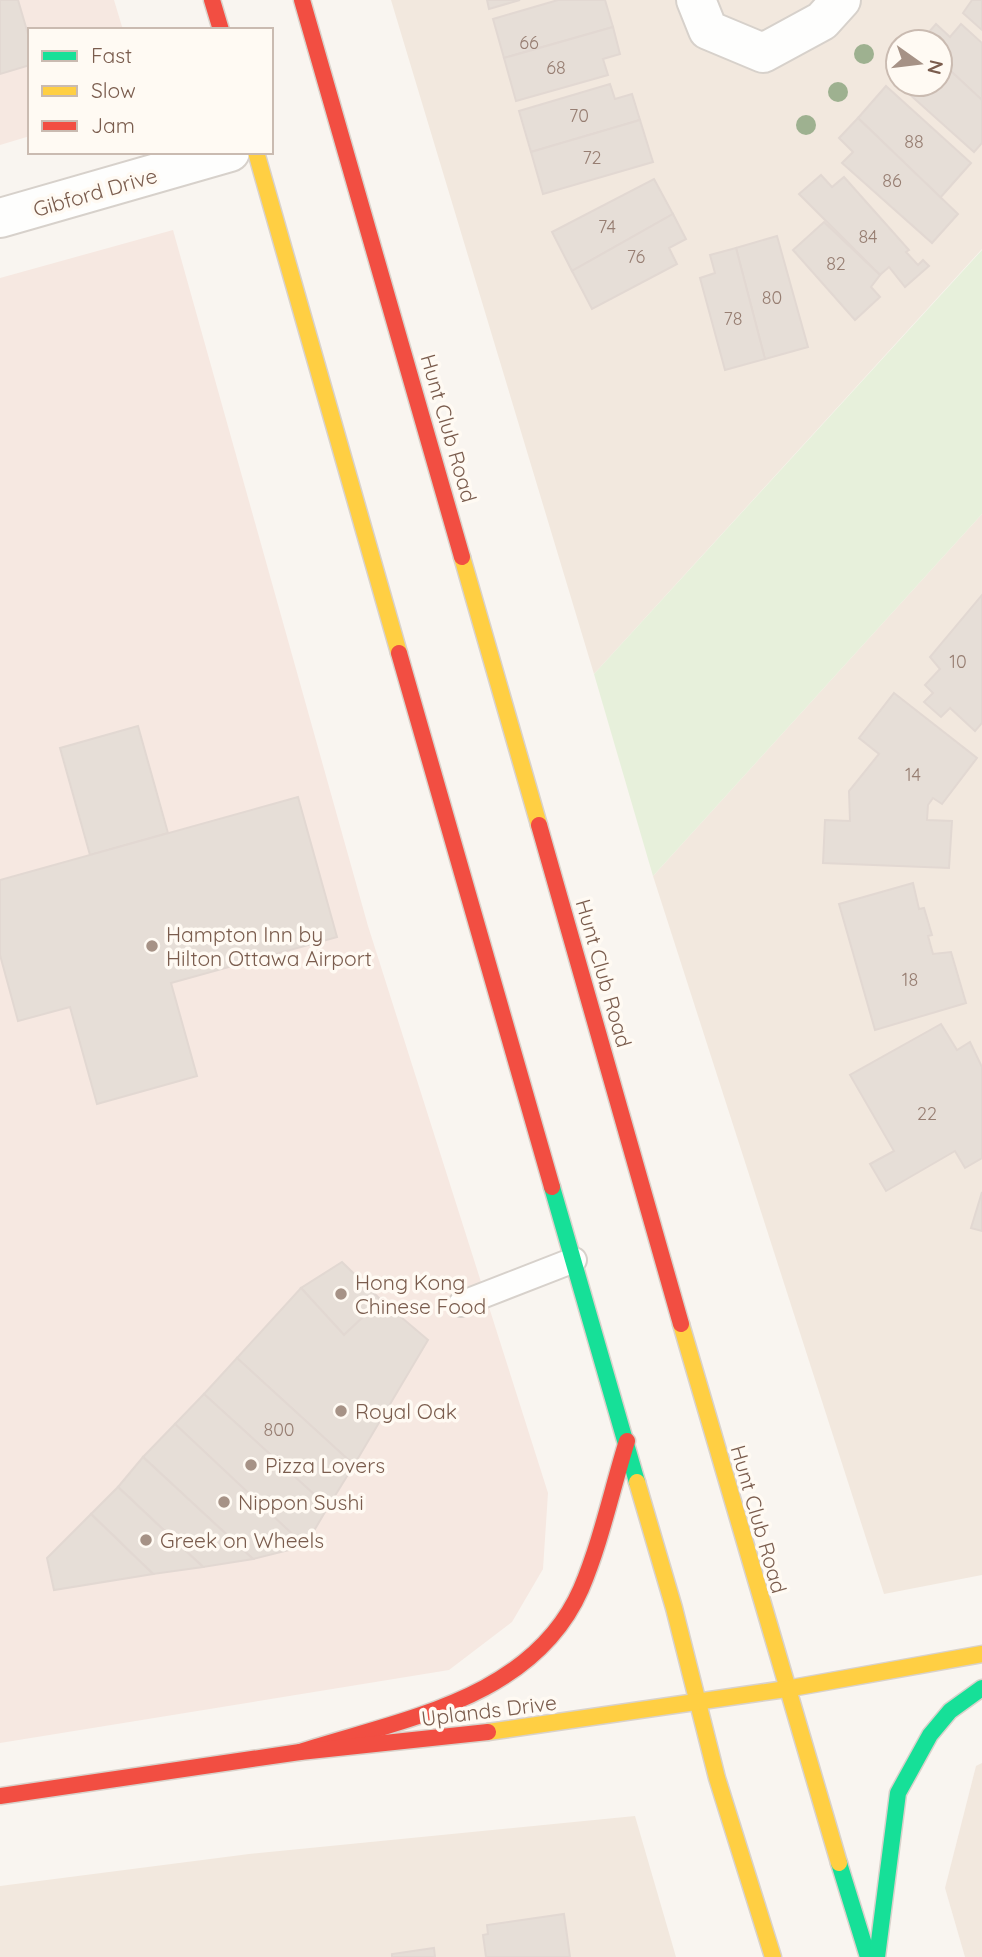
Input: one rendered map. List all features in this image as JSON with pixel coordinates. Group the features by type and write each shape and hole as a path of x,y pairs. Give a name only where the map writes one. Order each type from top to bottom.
{"main road":[{"path":"212,0 219,28"},
{"name":"Hunt Club Road","path":"302,0 786,1689 868,1957"},
{"path":"257,154 627,1441 717,1778 774,1957"},
{"path":"300,1752 489,1687 547,1640 573,1606 581,1588 627,1441"},
{"name":"Uplands Drive","path":"0,1796 300,1752 534,1727 786,1689 982,1654"},
{"path":"877,1957 898,1793 929,1735 950,1712 982,1688"}],"street":[{"path":"696,0 708,30 763,53 822,21 841,0"},
{"name":"Gibford Drive","path":"0,218 223,154"}],"lane":[{"path":"461,1304 574,1260"}],"shaded area":[{"path":"0,0 114,0 122,28 28,28 28,137 0,145"},
{"path":"391,0 982,0 982,249 594,674"},
{"path":"173,230 368,926 548,1493 543,1569 512,1622 449,1670 0,1743 0,278"},
{"path":"982,514 982,1575 884,1594 653,876"},
{"path":"982,1763 982,1957 965,1957 945,1888 976,1766"},
{"path":"635,1816 676,1957 0,1957 0,1886 249,1854"}],"green space":[{"path":"982,250 982,514 653,876 594,674"}],"building":[{"path":"0,0 18,0 28,34 28,66 0,74"},
{"path":"487,0 520,0 489,9"},
{"path":"558,0 605,0 613,27 504,58 493,19"},
{"path":"972,0 982,0 982,30 963,13"},
{"path":"961,24 982,43 982,100 954,74 954,32"},
{"path":"613,27 620,54 603,59 608,75 516,101 504,58"},
{"path":"954,74 982,100 982,143 974,152 914,98 954,98"},
{"path":"610,84 615,99 632,94 640,120 531,152 519,111"},
{"path":"884,88 884,98 899,98 971,163 940,198 858,118"},
{"path":"858,118 958,214 932,243 842,163 853,152 839,138"},
{"path":"640,120 653,162 543,194 531,152"},
{"path":"821,175 832,187 844,177 909,250 906,252 918,265 923,260 929,266 905,287 889,267 880,275 799,194"},
{"path":"654,179 673,214 572,271 552,232"},
{"path":"673,214 686,239 669,248 677,264 592,309 572,271"},
{"path":"824,222 880,275 871,287 880,297 855,320 793,250"},
{"path":"777,236 808,347 765,359 736,248"},
{"path":"736,248 765,359 725,370 700,278 715,273 710,255"},
{"path":"982,595 982,723 975,731 950,708 941,717 924,702 933,693 925,685 940,669 930,657"},
{"path":"894,693 977,758 942,804 933,798 928,805 927,820 952,821 949,868 823,863 825,820 850,821 849,791 879,754 859,738"},
{"path":"138,726 168,833 90,855 60,748"},
{"name":"Hampton Inn by Hilton Ottawa Airport","path":"298,797 337,937 171,983 197,1076 97,1104 70,1007 18,1021 0,955 0,880"},
{"path":"913,883 919,909 924,908 932,935 928,936 933,954 951,952 966,1003 875,1030 839,904"},
{"path":"941,1024 957,1050 970,1042 982,1067 982,1158 965,1168 955,1151 886,1191 870,1164 894,1151 850,1075"},
{"path":"982,1192 982,1231 971,1228"},
{"name":"Hong Kong Chinese Food","path":"342,1262 381,1300 344,1335 301,1288"},
{"name":"Royal Oak","path":"301,1288 344,1335 381,1300 428,1340 354,1465 237,1358"},
{"path":"237,1358 354,1465 328,1507 204,1394"},
{"name":"Pizza Lovers","path":"204,1394 328,1507 305,1546 175,1424"},
{"name":"Nippon Sushi","path":"175,1424 305,1546 253,1559 143,1457"},
{"path":"143,1457 253,1559 203,1567 118,1487"},
{"name":"Greek on Wheels","path":"118,1487 203,1567 153,1574 91,1514"},
{"path":"91,1514 153,1574 54,1590 47,1558"},
{"path":"564,1914 570,1957 486,1957 483,1935 488,1934 487,1925"},
{"path":"434,1948 435,1957 392,1957 392,1954"}],"traffic: fast":[{"path":"552,1187 637,1482"},
{"path":"877,1957 898,1793 930,1735 950,1711 982,1688"},
{"path":"839,1863 868,1957"}],"traffic: slow":[{"path":"257,154 399,653"},
{"path":"462,557 539,825"},
{"path":"681,1324 839,1863"},
{"path":"637,1482 674,1608 717,1778 773,1957"},
{"path":"488,1732 786,1689 982,1654"}],"traffic: jam":[{"path":"212,0 220,28"},
{"path":"302,0 462,557"},
{"path":"399,653 552,1187"},
{"path":"539,825 681,1324"},
{"path":"300,1752 421,1715 461,1699 498,1680 531,1656 559,1626 581,1589 627,1441"},
{"path":"0,1796 300,1752 488,1732"}],"place":[{"name":"Hampton Inn by Hilton Ottawa Airport","path":"152,946"},
{"name":"Hong Kong Chinese Food","path":"341,1294"},
{"name":"Royal Oak","path":"341,1411"},
{"name":"Pizza Lovers","path":"251,1465"},
{"name":"Nippon Sushi","path":"224,1502"},
{"name":"Greek on Wheels","path":"146,1540"}]}
